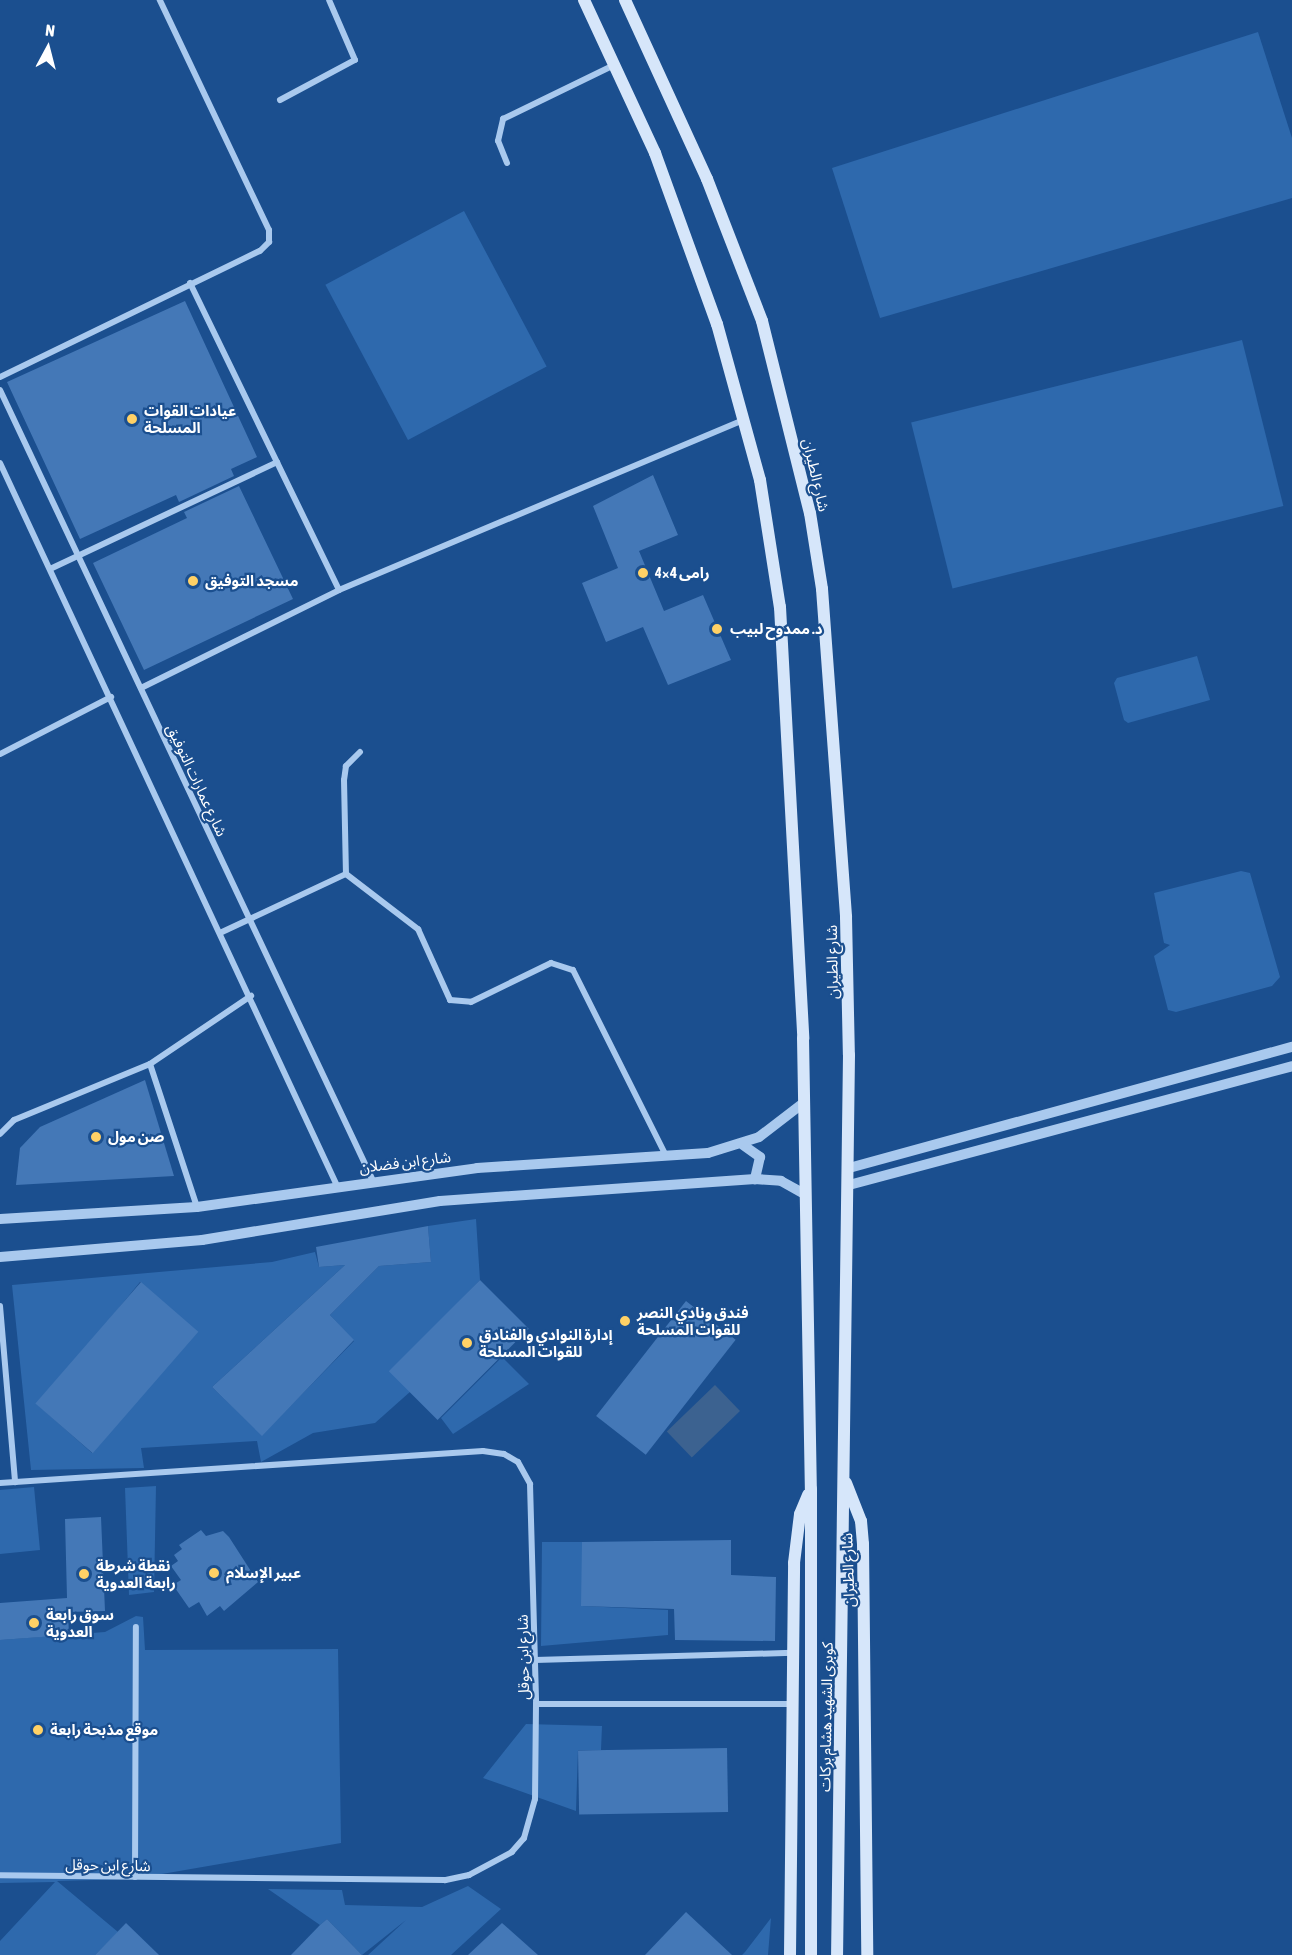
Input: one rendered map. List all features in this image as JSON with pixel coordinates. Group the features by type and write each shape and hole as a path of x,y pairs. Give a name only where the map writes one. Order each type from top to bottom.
{"main road":[{"name":"شارع الطيران","path":"584,0 614,65 697,265 760,480 780,607 800,937 803,1193 811,1489 795,1538 790,1955"},
{"name":"شارع الطيران","path":"625,0 740,258 762,321 810,513 829,660 846,917 849,1185 844,1479 855,1500 863,1544 867,1955"},
{"name":"كوبرى الشهيد هشام بركات","path":"837,1955 844,1479"},
{"name":"كوبرى الشهيد هشام بركات","path":"811,1489 811,1955"}],"street":[{"path":"0,377 260,251 270,236 160,0"},
{"path":"280,100 355,60 329,0"},
{"path":"507,163 498,141 503,119 614,65"},
{"path":"190,283 339,591"},
{"name":"شارع عمارات التوفيق","path":"0,390 373,1181"},
{"path":"141,687 339,591 744,420"},
{"path":"50,569 277,462"},
{"path":"0,464 222,932 338,1188"},
{"path":"0,754 111,697"},
{"path":"346,874 344,780 346,766 360,752"},
{"path":"222,932 346,874"},
{"path":"346,874 418,929 450,1000 471,1002 551,963 573,970 666,1156"},
{"path":"0,1134 14,1120 150,1064 251,996"},
{"path":"849,1168 1292,1047"},
{"path":"150,1064 197,1207"},
{"path":"849,1185 1292,1066"},
{"name":"شارع ابن فضلان","path":"0,1219 197,1207 338,1188 373,1181 666,1156 743,1145 775,1128 802,1104"},
{"path":"942,1144 945,1160"},
{"path":"743,1145 760,1157 755,1179"},
{"path":"0,1257 202,1240 440,1201 755,1179 781,1181 803,1193"},
{"path":"0,1306 15,1482"},
{"name":"شارع ابن حوقل","path":"0,1483 483,1451 504,1454 518,1462 530,1484 536,1704 531,1819 512,1852 469,1875 445,1880 0,1875"},
{"path":"135,1877 136,1627"},
{"path":"535,1660 794,1653"},
{"path":"536,1704 794,1704"}],"shaded area":[{"path":"1258,32 1292,138 1292,198 880,318 832,168"},
{"path":"464,211 547,366 408,440 325,285"},
{"path":"1242,340 1283,506 952,588 911,422"},
{"path":"1197,656 1210,700 1128,723 1124,720 1114,683 1117,678"},
{"path":"1241,871 1250,873 1280,977 1272,986 1176,1012 1168,1010 1154,956 1170,945 1164,943 1154,893"},
{"path":"476,1219 480,1280 391,1372 411,1391 375,1423 313,1433 261,1462 257,1441 141,1448 144,1468 31,1470 12,1285 272,1262 315,1252 319,1267 345,1265 212,1387 262,1435 354,1341 330,1315 379,1266 431,1262 428,1226","holes":["141,1282 92,1453 39,1406"]},
{"path":"502,1357 529,1384 453,1434 441,1418"},
{"path":"715,1385 740,1411 692,1457 667,1432"},
{"path":"156,1486 154,1592 129,1595 125,1488"},
{"path":"34,1487 40,1550 0,1554 0,1490"},
{"path":"542,1542 582,1542 582,1606 668,1610 668,1635 541,1646"},
{"path":"136,1616 143,1617 145,1650 338,1649 341,1843 133,1879 57,1881 118,1932 95,1955 0,1955 0,1941 55,1882 0,1883 0,1640 105,1632"},
{"path":"526,1724 602,1726 601,1750 578,1750 576,1811 483,1778"},
{"path":"468,1886 501,1909 451,1955 368,1955 406,1920 362,1955 327,1919 320,1925 268,1889 342,1890 345,1905 422,1907"},
{"path":"771,1918 768,1955 742,1955 745,1952"}],"building":[{"name":"عيادات القوات المسلحة","path":"185,301 257,457 231,469 234,476 179,502 176,495 80,539 7,382"},
{"path":"653,475 678,535 639,551 664,611 703,595 731,660 668,685 643,627 606,642 582,583 618,568 593,506"},
{"name":"مسجد التوفيق","path":"239,486 293,599 144,670 93,563 187,518 184,512"},
{"name":"صن مول","path":"145,1080 174,1176 16,1185 20,1148 40,1127"},
{"path":"428,1226 431,1262 379,1266 330,1315 354,1340 262,1436 212,1387 345,1265 319,1267 316,1247"},
{"name":"إدارة النوادي والفنادق للقوات المسلحة","path":"480,1280 529,1329 438,1420 389,1371"},
{"path":"141,1282 198,1332 93,1453 35,1404"},
{"name":"فندق ونادي النصر للقوات المسلحة","path":"686,1301 736,1340 646,1455 596,1416"},
{"path":"101,1517 105,1611 68,1612 69,1635 0,1640 0,1603 67,1598 65,1519"},
{"name":"عبير الإسلام","path":"201,1530 206,1536 223,1531 258,1582 224,1611 220,1606 207,1616 199,1602 189,1608 173,1585 181,1580 171,1566 178,1561 174,1555 182,1549 179,1545"},
{"path":"731,1540 731,1575 776,1577 775,1641 675,1640 674,1609 581,1606 582,1542"},
{"path":"727,1748 728,1812 579,1815 578,1751"},
{"path":"686,1912 732,1955 645,1955"},
{"path":"327,1919 362,1955 291,1955 320,1925"},
{"path":"126,1923 159,1955 95,1955"},
{"path":"502,1923 538,1955 468,1955"}],"place":[{"name":"عيادات القوات المسلحة","path":"132,419"},
{"name":"رامى 4×4","path":"643,573"},
{"name":"مسجد التوفيق","path":"193,581"},
{"name":"د. ممدوح لبيب","path":"717,629"},
{"name":"صن مول","path":"96,1137"},
{"name":"فندق ونادي النصر للقوات المسلحة","path":"625,1321"},
{"name":"إدارة النوادي والفنادق للقوات المسلحة","path":"467,1343"},
{"name":"عبير الإسلام","path":"214,1573"},
{"name":"نقطة شرطة رابعة العدوية","path":"84,1574"},
{"name":"سوق رابعة العدوية","path":"34,1623"},
{"name":"موقع مذبحة رابعة","path":"38,1730"}]}
